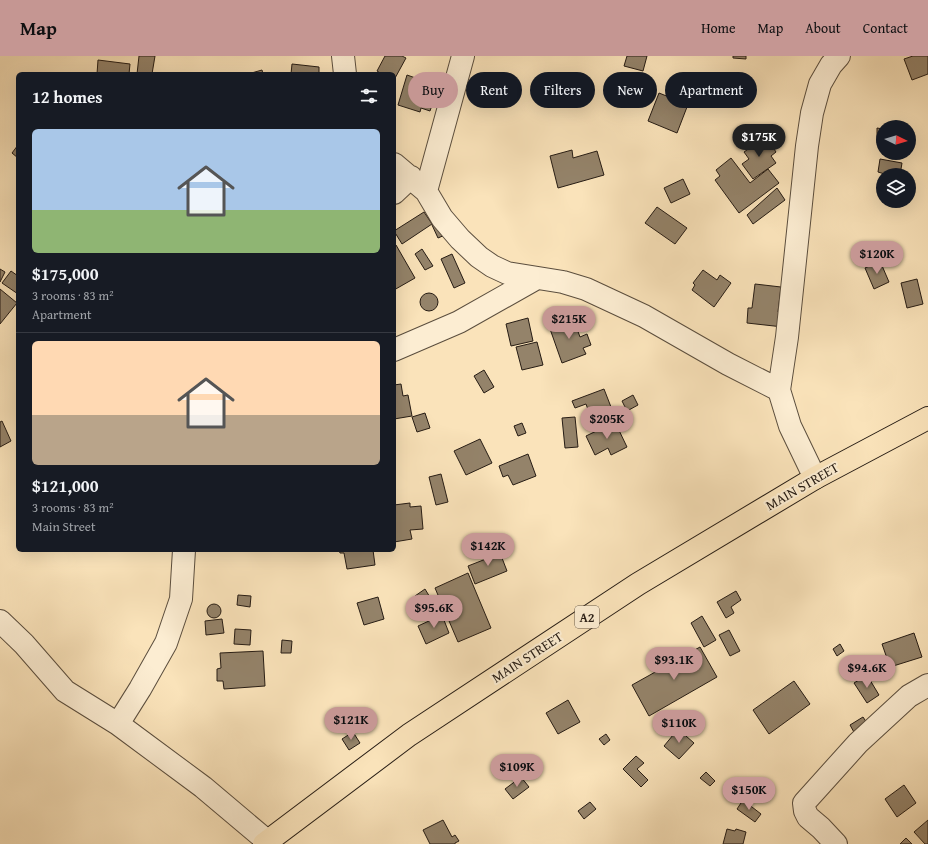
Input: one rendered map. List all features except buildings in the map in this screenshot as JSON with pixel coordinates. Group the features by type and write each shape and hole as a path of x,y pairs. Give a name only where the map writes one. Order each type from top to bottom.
{"highway":[{"name":"MAIN STREET","path":"265,843 422,727 638,584 815,478 926,423"}],"street":[{"path":"343,56 344,72"},
{"path":"419,184 463,56"},
{"path":"815,478 790,426 779,390 787,337 807,146 812,112 820,84 831,64 839,56"},
{"path":"396,166 419,184 442,218 460,239 479,257 492,266 507,274 563,282 586,289 644,316 728,364 779,390"},
{"path":"396,192 419,184"},
{"path":"396,349 459,322 537,278"},
{"path":"118,724 166,643 181,600 184,552"},
{"path":"0,621 24,644 65,691 118,724 203,787 265,843"},
{"path":"836,844 808,816 805,811 804,803 858,743 909,696 928,685"}]}
